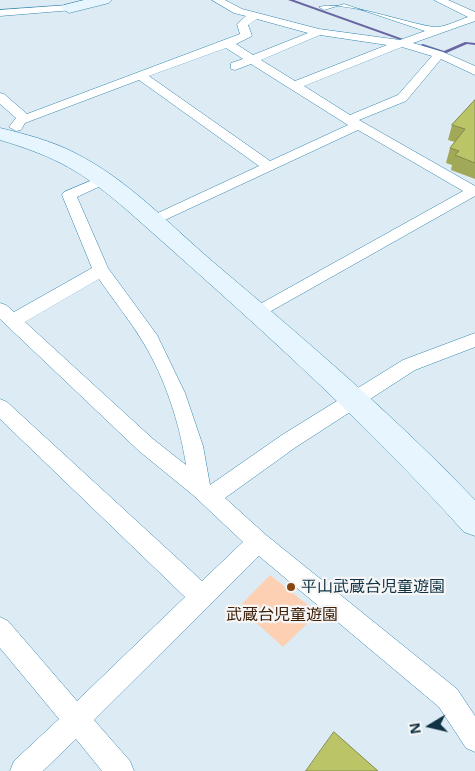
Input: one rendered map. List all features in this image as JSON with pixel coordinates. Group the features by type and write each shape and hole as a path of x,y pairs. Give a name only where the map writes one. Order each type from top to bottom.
{"street":[{"path":"13,12 18,0"},
{"path":"0,14 69,8 104,0"},
{"path":"217,0 254,16 319,32 403,44 439,54 475,71"},
{"path":"324,8 344,0 433,30"},
{"path":"439,0 475,17"},
{"path":"9,130 141,76 246,36 242,24 254,16"},
{"path":"295,85 403,44 433,30 475,17"},
{"path":"235,66 319,32"},
{"path":"228,44 355,122 474,191 257,313"},
{"path":"152,221 268,166 402,98 439,54"},
{"path":"141,76 268,166"},
{"path":"0,97 23,117 9,130"},
{"path":"9,130 68,158 102,180 152,221 354,400 437,479 475,522"},
{"path":"102,180 69,195 101,270 151,340 176,393 193,446 204,493"},
{"path":"101,270 6,315 146,445 204,493 258,542 448,698 475,739"},
{"path":"204,493 409,365 475,340"},
{"path":"0,408 201,596"},
{"path":"24,771 258,542"},
{"path":"0,629 120,771"}],"green space":[{"name":"武蔵台児童遊園","path":"270,575 318,613 283,647 239,607"}],"building":[{"path":"475,100 475,163 455,155 459,151 450,148 465,129 452,125"},
{"path":"334,732 378,771 306,771"}],"waterway":[{"path":"290,0 404,40"},
{"path":"422,45 444,53 466,43 475,44"}],"place":[{"name":"平山武蔵台児童遊園","path":"291,587"}]}
